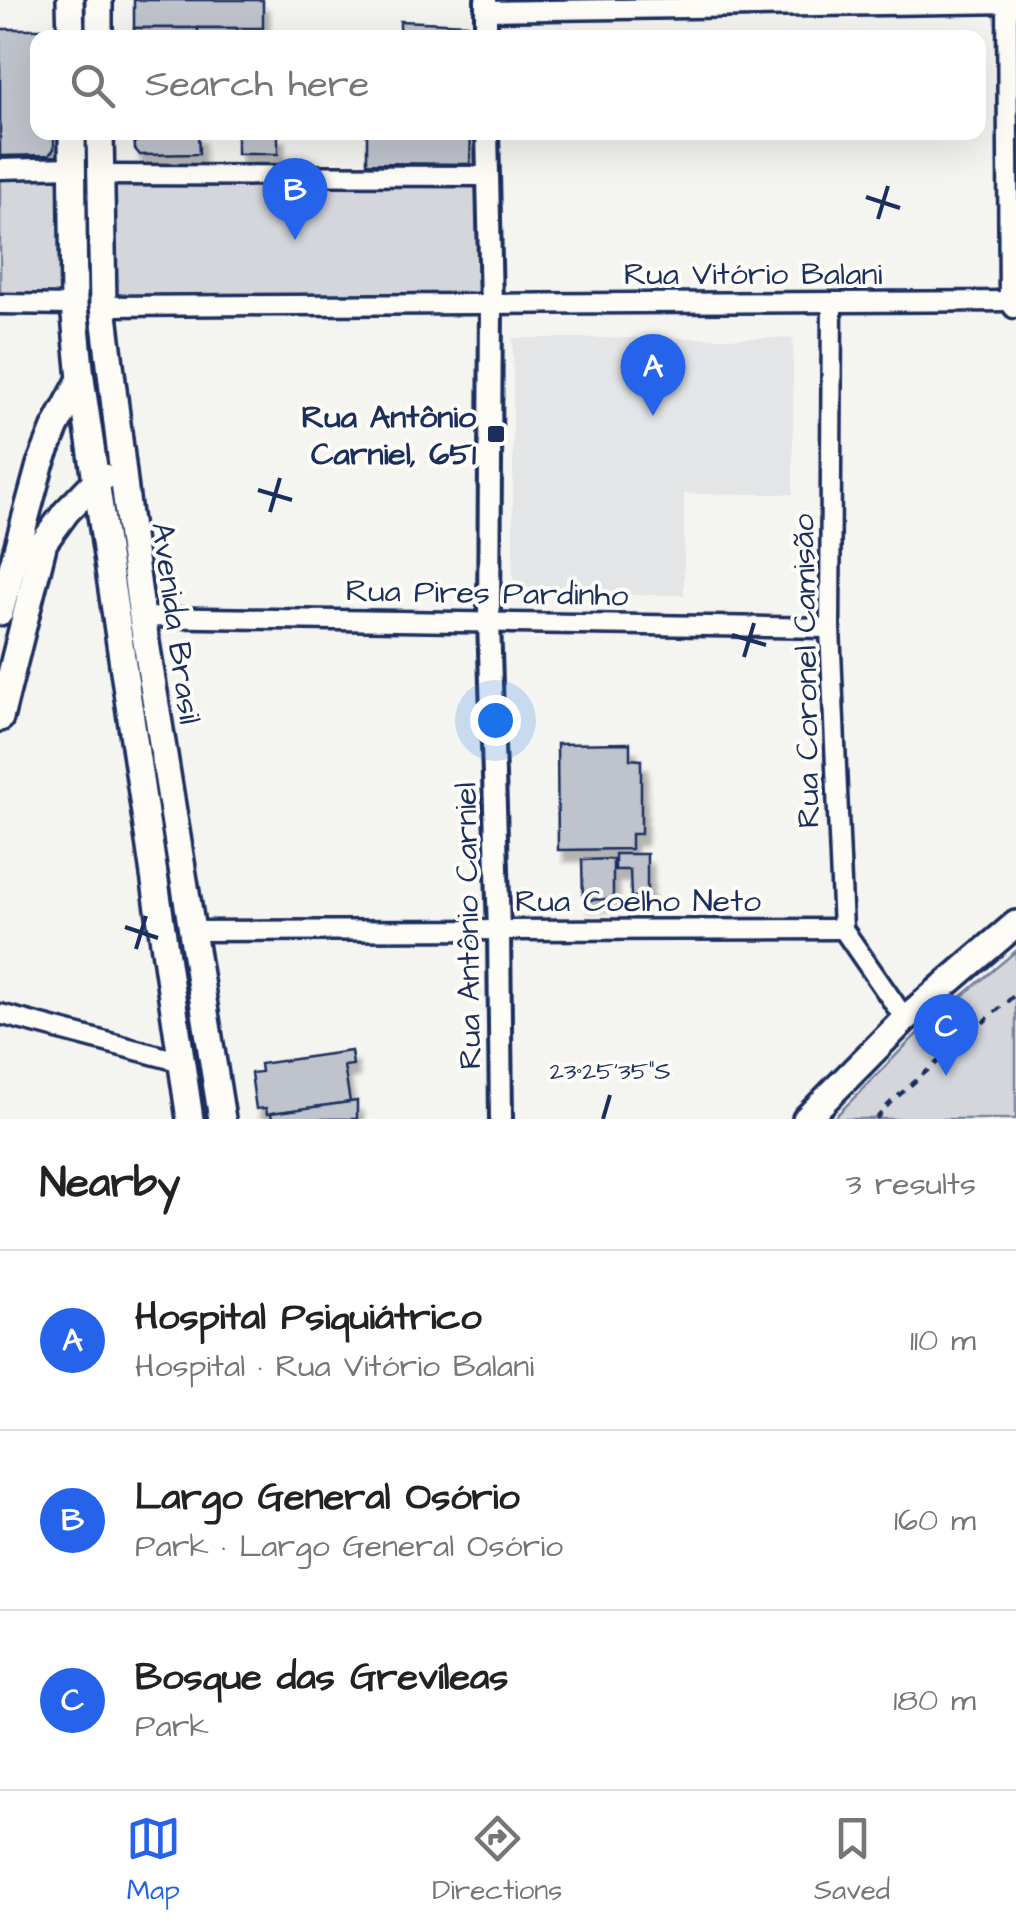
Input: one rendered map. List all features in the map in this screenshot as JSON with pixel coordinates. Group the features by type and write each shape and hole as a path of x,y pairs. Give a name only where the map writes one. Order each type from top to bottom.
{"main road":[{"path":"70,0 71,30"},
{"path":"99,0 100,30"},
{"name":"Avenida Brasil","path":"72,140 74,305 81,379 190,1119"},
{"name":"Avenida Brasil","path":"100,140 103,306 122,468 142,618 222,1119"},
{"path":"0,612 40,465 81,379"},
{"path":"0,718 44,542 95,482 122,468"},
{"path":"806,1119 905,1019 1016,924"}],"street":[{"path":"486,6 1010,2 1014,305"},
{"name":"Rua Antônio Carniel","path":"487,140 491,304 489,621 501,1119"},
{"path":"0,169 73,167"},
{"path":"100,175 488,176"},
{"name":"Rua Coronel Camisão","path":"832,303 830,628 843,929"},
{"path":"0,304 74,305"},
{"name":"Rua Vitório Balani","path":"103,306 1014,305"},
{"name":"Rua Pires Pardinho","path":"142,618 830,628"},
{"path":"843,929 905,1019"},
{"name":"Rua Coelho Neto","path":"192,932 843,929"},
{"path":"0,1014 182,1062"}],"path":[{"path":"876,1119 1016,994"}],"shaded area":[{"path":"73,167 74,305 0,304 0,169"},
{"path":"100,175 488,176 491,305 103,306"},
{"path":"513,338 793,338 793,494 684,494 684,595 513,595"},
{"path":"1016,951 1016,1119 833,1119 918,1033"}],"building":[{"path":"134,0 263,0 263,28 134,28"},
{"path":"400,21 467,24 467,30 400,30"},
{"path":"134,28 198,28 198,30"},
{"path":"198,28 237,28 237,30"},
{"path":"0,29 54,29 30,30 30,140 54,140 54,149 49,155 0,156"},
{"path":"134,140 198,140 199,154 140,155"},
{"path":"237,140 278,140 278,154 237,154"},
{"path":"367,140 471,140 470,164 367,163"},
{"path":"630,743 630,759 641,760 641,834 631,834 631,849 558,850 557,744"},
{"path":"615,854 647,854 647,897 631,897 630,870 615,870"},
{"path":"613,859 613,899 583,900 582,860"},
{"path":"351,1051 353,1065 344,1066 350,1102 267,1114 266,1108 256,1109 251,1073 261,1072 260,1064"},
{"path":"357,1101 357,1119 272,1119 271,1113"}],"place":[{"name":"Largo General Osório","path":"295,240"},
{"name":"Hospital Psiquiátrico","path":"653,416"},
{"name":"Rua Antônio Carniel, 651","path":"496,434"},
{"name":"Bosque das Grevíleas","path":"946,1076"}]}
